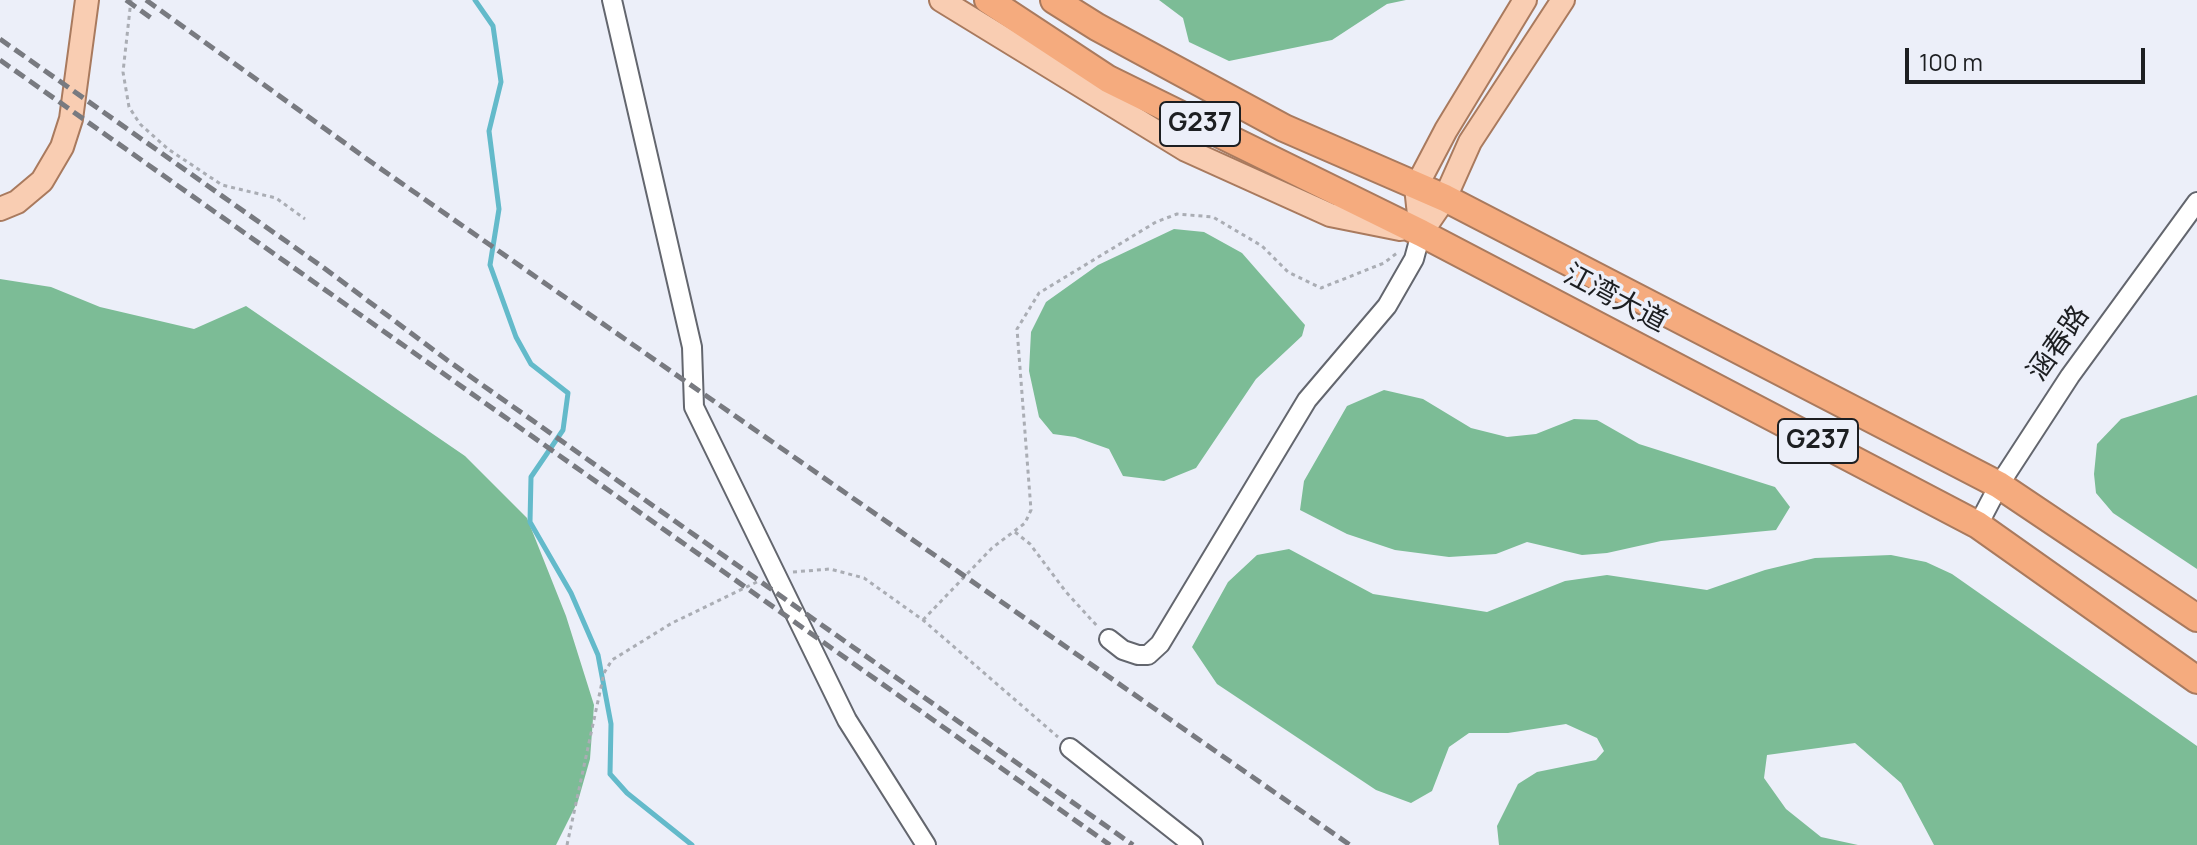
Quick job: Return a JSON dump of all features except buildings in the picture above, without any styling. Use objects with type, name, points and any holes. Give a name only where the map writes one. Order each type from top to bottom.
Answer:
[{"type":"highway","name":"江湾大道","points":[[988,0],[1108,79],[1421,233],[1978,525],[2197,680]]},
{"type":"highway","name":"江湾大道","points":[[1054,0],[1097,27],[1284,128],[1445,198],[1999,485],[2197,618]]},
{"type":"main road","points":[[0,209],[17,202],[42,181],[62,147],[71,119],[87,0]]},
{"type":"main road","points":[[941,0],[1186,150],[1330,215],[1421,233]]},
{"type":"main road","points":[[1421,233],[1416,187],[1446,130],[1525,0]]},
{"type":"main road","points":[[1421,233],[1445,198],[1470,142],[1563,0]]},
{"type":"street","points":[[612,0],[692,347],[694,407],[847,720],[926,845]]},
{"type":"street","name":"涵春路","points":[[1978,525],[1999,485],[2070,376],[2197,202]]},
{"type":"street","points":[[1109,639],[1123,650],[1138,655],[1148,655],[1160,644],[1307,400],[1387,306],[1414,259],[1421,233]]},
{"type":"street","points":[[1070,748],[1193,845]]},
{"type":"path","points":[[131,0],[123,72],[129,107],[140,124],[168,149],[222,185],[276,198],[305,219]]},
{"type":"path","points":[[923,620],[992,548],[1025,523],[1031,510],[1017,329],[1039,293],[1156,222],[1177,214],[1213,217],[1262,246],[1288,272],[1321,288],[1384,263],[1397,253]]},
{"type":"path","points":[[1015,532],[1030,544],[1066,592],[1109,639]]},
{"type":"path","points":[[567,845],[604,673],[612,660],[660,629],[776,573],[830,569],[864,578],[923,620],[1070,748]]},
{"type":"green space","points":[[1159,0],[1406,0],[1387,4],[1332,40],[1229,61],[1189,42],[1183,18]]},
{"type":"green space","points":[[1174,229],[1204,232],[1242,253],[1305,325],[1302,336],[1256,379],[1196,468],[1164,481],[1123,476],[1109,449],[1075,437],[1053,434],[1039,417],[1029,371],[1031,332],[1046,302],[1098,265]]},
{"type":"green space","points":[[0,279],[51,287],[100,307],[194,329],[246,306],[465,456],[527,518],[566,616],[594,705],[590,759],[578,801],[556,845],[0,845]]},
{"type":"green space","points":[[1384,390],[1423,399],[1471,428],[1507,437],[1536,434],[1574,419],[1597,420],[1639,444],[1775,487],[1790,507],[1776,530],[1661,541],[1607,553],[1582,555],[1527,542],[1496,554],[1449,557],[1395,550],[1347,534],[1300,510],[1304,481],[1347,406]]},
{"type":"green space","points":[[2197,395],[2197,569],[2113,513],[2096,493],[2094,474],[2097,444],[2121,419]]},
{"type":"green space","points":[[1289,549],[1373,594],[1487,612],[1565,581],[1607,575],[1707,590],[1765,570],[1815,558],[1891,555],[1926,562],[1952,574],[2197,746],[2197,845],[1934,845],[1901,783],[1855,743],[1767,755],[1764,778],[1786,809],[1821,837],[1858,845],[1499,845],[1497,826],[1518,784],[1537,772],[1596,760],[1604,751],[1597,738],[1566,724],[1508,733],[1469,733],[1449,747],[1432,791],[1411,803],[1376,790],[1217,684],[1192,647],[1228,582],[1257,555]]},
{"type":"waterway","points":[[475,0],[493,26],[501,82],[489,131],[499,209],[490,265],[516,337],[531,364],[568,393],[563,430],[531,477],[530,522],[571,593],[598,655],[611,724],[610,774],[627,793],[692,845]]},
{"type":"railway","points":[[126,0],[154,20]]},
{"type":"railway","points":[[146,0],[374,164],[1350,845]]},
{"type":"railway","points":[[0,39],[324,268],[447,360],[1133,845]]},
{"type":"railway","points":[[0,60],[1110,845]]}]
